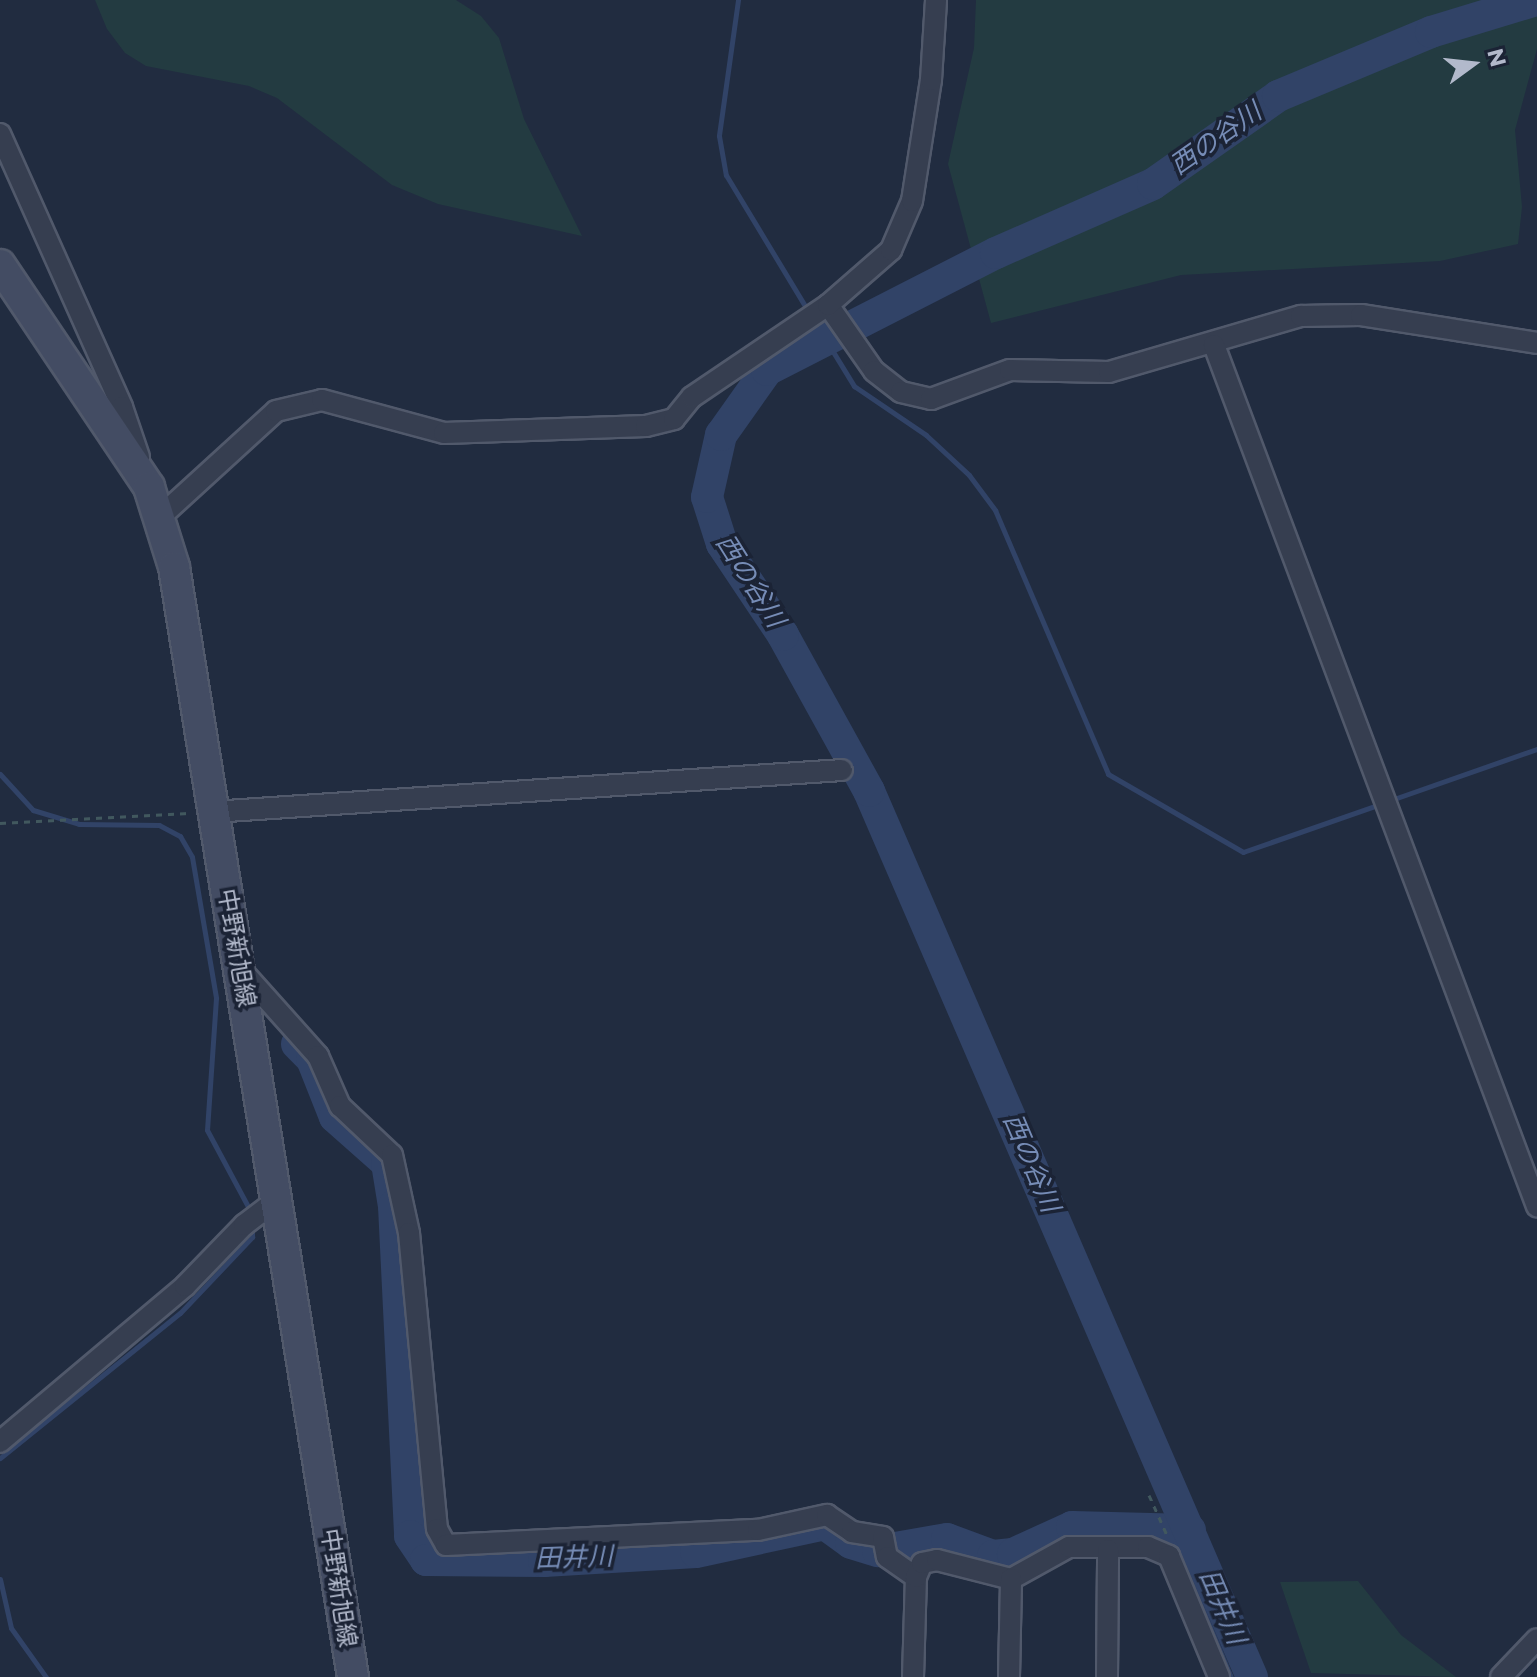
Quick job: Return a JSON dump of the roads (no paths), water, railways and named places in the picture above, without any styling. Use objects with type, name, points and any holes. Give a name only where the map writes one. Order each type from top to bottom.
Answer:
[{"type":"main road","name":"中野新旭線","points":[[0,265],[149,487],[174,567],[212,812],[242,971],[353,1677]]},
{"type":"street","points":[[160,517],[276,411],[322,400],[444,433],[646,426],[674,419],[692,397],[828,305],[891,250],[912,201],[931,80],[936,0]]},
{"type":"street","points":[[0,134],[122,407],[149,487]]},
{"type":"street","points":[[828,305],[874,371],[901,392],[931,399],[1010,370],[1109,372],[1316,315],[1433,324],[1537,343]]},
{"type":"street","points":[[1214,345],[1383,803],[1537,1206]]},
{"type":"street","points":[[212,812],[842,770]]},
{"type":"street","points":[[242,971],[318,1056],[340,1106],[392,1155],[409,1233],[437,1529],[446,1545],[758,1530],[827,1515],[852,1532],[883,1537],[887,1557],[916,1577]]},
{"type":"street","points":[[0,1442],[185,1286],[244,1225],[278,1199]]},
{"type":"street","points":[[913,1677],[916,1577],[922,1563],[937,1560],[1011,1579],[1069,1547],[1108,1550],[1148,1547],[1169,1556],[1219,1677]]},
{"type":"street","points":[[1107,1677],[1108,1550]]},
{"type":"street","points":[[1009,1677],[1011,1579]]},
{"type":"street","points":[[1510,1676],[1537,1639]]},
{"type":"waterway","points":[[738,0],[719,136],[726,175],[808,311]]},
{"type":"waterway","name":"西の谷川","points":[[1252,1677],[869,791],[783,635],[722,544],[707,497],[721,435],[767,370],[996,253],[1153,184],[1278,96],[1431,32],[1536,0]]},
{"type":"waterway","points":[[813,319],[854,386],[926,435],[969,475],[995,510],[1108,774],[1243,852],[1381,804]]},
{"type":"waterway","points":[[1391,800],[1537,749]]},
{"type":"waterway","points":[[0,774],[33,810],[79,824],[159,825],[180,836],[192,857],[216,998],[207,1130],[251,1212]]},
{"type":"waterway","name":"田井川","points":[[297,1044],[312,1059],[335,1117],[387,1163],[394,1206],[410,1536],[426,1560],[544,1561],[696,1552],[825,1524],[851,1543],[878,1551],[947,1539],[993,1556],[1013,1554],[1072,1527],[1190,1530]]},
{"type":"waterway","points":[[0,1458],[180,1313],[252,1237],[252,1226]]},
{"type":"waterway","points":[[1169,1529],[1231,1677]]},
{"type":"waterway","points":[[0,1579],[11,1628],[46,1677]]}]
